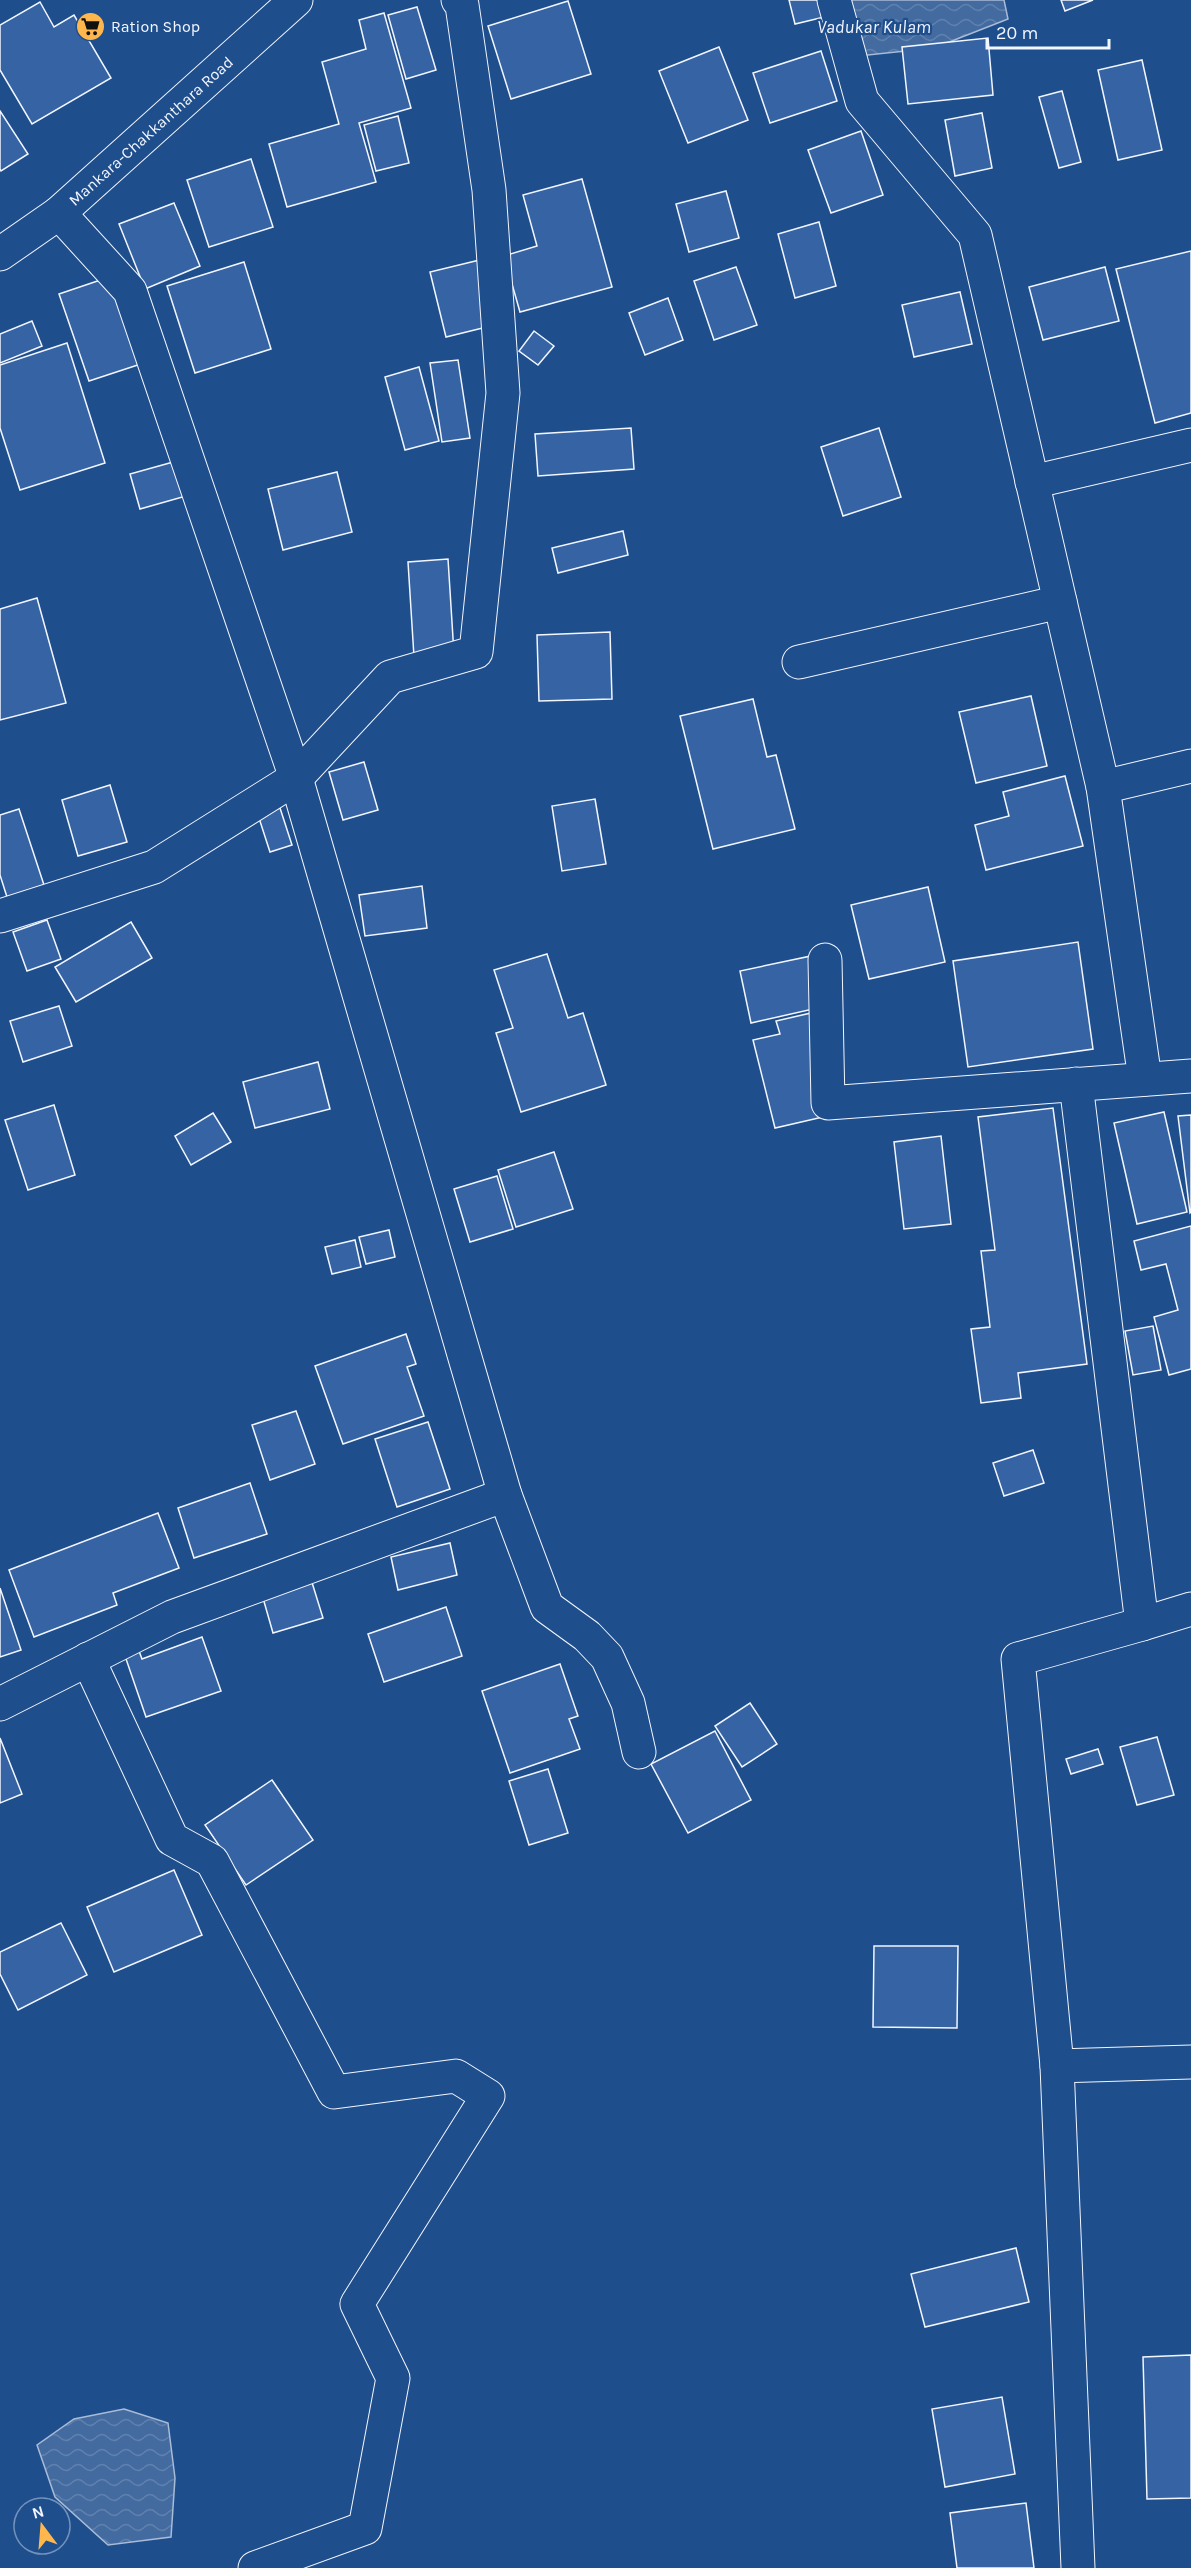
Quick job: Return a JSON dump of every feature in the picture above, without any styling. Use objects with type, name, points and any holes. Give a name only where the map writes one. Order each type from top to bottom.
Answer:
[{"type":"street","name":"Mankara-Chakkanthara Road","points":[[0,254],[59,213],[296,0]]},
{"type":"street","points":[[0,916],[154,867],[296,778],[390,677],[476,652],[503,393],[489,190],[462,5],[458,0]]},
{"type":"street","points":[[834,0],[862,101],[975,235],[1103,787],[1145,1079]]},
{"type":"street","points":[[59,213],[130,291],[296,778],[505,1495],[547,1607],[587,1636],[607,1657],[628,1703],[639,1752]]},
{"type":"street","points":[[1032,482],[1191,445]]},
{"type":"street","points":[[799,662],[1060,602]]},
{"type":"street","points":[[1103,787],[1191,766]]},
{"type":"street","points":[[825,960],[828,1103],[1191,1076]]},
{"type":"street","points":[[1076,1084],[1142,1624]]},
{"type":"street","points":[[0,1704],[172,1617],[505,1495]]},
{"type":"street","points":[[1078,2568],[1057,2066],[1018,1659],[1191,1610]]},
{"type":"street","points":[[88,1659],[172,1839],[212,1861],[334,2092],[456,2076],[488,2096],[357,2304],[393,2378],[365,2528],[255,2568]]},
{"type":"street","points":[[1057,2066],[1191,2062]]},
{"type":"water","name":"Vadukar Kulam","points":[[841,0],[1004,0],[1008,19],[934,48],[849,57]]},
{"type":"water","points":[[124,2409],[168,2423],[175,2478],[171,2537],[108,2545],[72,2512],[72,2496],[55,2496],[37,2445],[74,2419]]},
{"type":"building","points":[[789,0],[838,0],[841,13],[795,24]]},
{"type":"building","points":[[1061,0],[1093,0],[1065,11]]},
{"type":"building","points":[[568,1],[591,74],[511,99],[488,26]]},
{"type":"building","points":[[40,2],[54,27],[74,15],[111,78],[32,124],[0,70],[0,25]]},
{"type":"building","points":[[417,7],[436,70],[406,79],[388,15]]},
{"type":"building","points":[[384,13],[411,108],[359,123],[376,182],[287,207],[269,144],[339,124],[322,62],[366,49],[359,20]]},
{"type":"building","points":[[988,38],[993,95],[908,104],[902,47]]},
{"type":"building","points":[[719,47],[748,120],[688,143],[659,71]]},
{"type":"building","points":[[821,51],[837,101],[770,123],[753,73]]},
{"type":"building","points":[[1142,60],[1162,150],[1118,160],[1098,70]]},
{"type":"building","points":[[1062,91],[1081,162],[1059,168],[1039,97]]},
{"type":"building","points":[[0,111],[28,154],[1,171],[0,169]]},
{"type":"building","points":[[982,113],[992,168],[955,176],[945,120]]},
{"type":"building","points":[[398,116],[409,163],[376,171],[364,125]]},
{"type":"building","points":[[861,131],[883,195],[831,213],[808,150]]},
{"type":"building","points":[[251,159],[273,227],[209,247],[187,180]]},
{"type":"building","points":[[582,179],[612,287],[520,312],[504,256],[537,246],[523,195]]},
{"type":"building","points":[[726,191],[739,238],[689,252],[676,204]]},
{"type":"building","points":[[174,203],[200,266],[145,289],[119,224]]},
{"type":"building","points":[[819,222],[836,286],[795,298],[778,234]]},
{"type":"building","points":[[1191,251],[1191,413],[1155,423],[1116,269]]},
{"type":"building","points":[[492,257],[507,322],[446,337],[430,272]]},
{"type":"building","points":[[244,262],[271,349],[195,373],[167,286]]},
{"type":"building","points":[[736,267],[757,325],[714,340],[694,281]]},
{"type":"building","points":[[1105,267],[1119,321],[1043,340],[1029,287]]},
{"type":"building","points":[[130,270],[159,358],[89,381],[59,294]]},
{"type":"building","points":[[960,292],[972,344],[914,357],[902,305]]},
{"type":"building","points":[[668,298],[683,340],[645,355],[629,313]]},
{"type":"building","points":[[32,321],[42,346],[0,363],[0,334]]},
{"type":"building","points":[[534,331],[554,346],[538,365],[519,351]]},
{"type":"building","points":[[67,343],[105,463],[20,490],[0,428],[0,365]]},
{"type":"building","points":[[458,360],[470,438],[442,442],[430,363]]},
{"type":"building","points":[[419,367],[439,441],[405,450],[385,377]]},
{"type":"building","points":[[631,428],[634,469],[538,476],[535,434]]},
{"type":"building","points":[[879,428],[901,497],[843,516],[821,447]]},
{"type":"building","points":[[184,459],[193,494],[140,509],[130,474]]},
{"type":"building","points":[[337,472],[352,532],[283,550],[268,489]]},
{"type":"building","points":[[623,531],[628,555],[558,573],[552,548]]},
{"type":"building","points":[[448,559],[454,654],[414,657],[408,562]]},
{"type":"building","points":[[37,598],[66,703],[0,720],[0,609]]},
{"type":"building","points":[[610,632],[612,699],[539,701],[537,635]]},
{"type":"building","points":[[1031,696],[1047,766],[976,783],[959,712]]},
{"type":"building","points":[[753,699],[767,757],[776,755],[795,829],[713,849],[680,716]]},
{"type":"building","points":[[364,762],[378,810],[343,820],[329,772]]},
{"type":"building","points":[[1065,776],[1083,846],[986,870],[975,825],[1009,816],[1003,792]]},
{"type":"building","points":[[110,785],[127,842],[78,856],[62,800]]},
{"type":"building","points":[[595,799],[606,864],[562,871],[552,806]]},
{"type":"building","points":[[280,808],[292,845],[270,852],[258,815]]},
{"type":"building","points":[[19,809],[44,885],[7,897],[0,875],[0,815]]},
{"type":"building","points":[[422,886],[427,928],[365,936],[359,895]]},
{"type":"building","points":[[928,887],[945,962],[869,979],[851,905]]},
{"type":"building","points":[[47,920],[61,959],[27,971],[13,932]]},
{"type":"building","points":[[131,922],[152,958],[76,1002],[55,967]]},
{"type":"building","points":[[1078,942],[1093,1049],[968,1067],[953,961]]},
{"type":"building","points":[[547,954],[568,1018],[583,1013],[606,1085],[521,1112],[496,1033],[513,1028],[494,970]]},
{"type":"building","points":[[811,956],[822,1007],[751,1023],[740,971]]},
{"type":"building","points":[[59,1006],[72,1046],[23,1062],[10,1021]]},
{"type":"building","points":[[811,1013],[836,1114],[775,1128],[753,1040],[780,1034],[776,1021]]},
{"type":"building","points":[[318,1062],[330,1109],[255,1128],[243,1082]]},
{"type":"building","points":[[54,1105],[75,1175],[28,1190],[5,1120]]},
{"type":"building","points":[[1053,1108],[1087,1364],[1018,1373],[1021,1398],[981,1403],[971,1329],[990,1327],[981,1251],[995,1250],[978,1117]]},
{"type":"building","points":[[1164,1112],[1187,1212],[1137,1224],[1114,1123]]},
{"type":"building","points":[[213,1113],[231,1142],[191,1165],[175,1136]]},
{"type":"building","points":[[1191,1115],[1191,1212],[1190,1213],[1178,1116]]},
{"type":"building","points":[[941,1136],[951,1224],[904,1229],[894,1142]]},
{"type":"building","points":[[554,1152],[573,1209],[516,1227],[498,1170]]},
{"type":"building","points":[[497,1176],[513,1229],[470,1242],[454,1189]]},
{"type":"building","points":[[1191,1226],[1191,1369],[1169,1375],[1154,1317],[1178,1310],[1166,1264],[1141,1270],[1134,1241]]},
{"type":"building","points":[[389,1230],[395,1257],[366,1264],[359,1237]]},
{"type":"building","points":[[355,1240],[361,1267],[332,1274],[325,1247]]},
{"type":"building","points":[[1153,1326],[1161,1370],[1133,1375],[1125,1331]]},
{"type":"building","points":[[406,1334],[416,1364],[407,1367],[424,1416],[343,1444],[315,1366]]},
{"type":"building","points":[[296,1411],[315,1464],[270,1480],[252,1425]]},
{"type":"building","points":[[428,1422],[450,1489],[397,1507],[375,1439]]},
{"type":"building","points":[[1033,1450],[1044,1483],[1004,1496],[993,1463]]},
{"type":"building","points":[[250,1483],[267,1534],[194,1558],[178,1508]]},
{"type":"building","points":[[158,1513],[179,1568],[113,1593],[117,1605],[34,1637],[9,1570]]},
{"type":"building","points":[[450,1543],[457,1575],[398,1590],[391,1557]]},
{"type":"building","points":[[310,1576],[323,1618],[273,1633],[261,1591]]},
{"type":"building","points":[[0,1588],[21,1650],[0,1657]]},
{"type":"building","points":[[446,1607],[462,1656],[384,1682],[368,1634]]},
{"type":"building","points":[[202,1637],[221,1691],[146,1717],[125,1656],[139,1651],[142,1659]]},
{"type":"building","points":[[560,1664],[578,1716],[569,1719],[580,1749],[510,1773],[482,1691]]},
{"type":"building","points":[[750,1703],[777,1744],[742,1767],[715,1726]]},
{"type":"building","points":[[715,1731],[751,1800],[688,1833],[651,1764]]},
{"type":"building","points":[[1157,1737],[1174,1795],[1137,1805],[1120,1747]]},
{"type":"building","points":[[0,1738],[22,1794],[0,1803]]},
{"type":"building","points":[[1098,1749],[1103,1764],[1071,1774],[1066,1759]]},
{"type":"building","points":[[548,1769],[568,1833],[529,1845],[509,1781]]},
{"type":"building","points":[[272,1780],[313,1840],[246,1885],[205,1825]]},
{"type":"building","points":[[174,1870],[202,1935],[114,1972],[87,1907]]},
{"type":"building","points":[[61,1923],[87,1975],[18,2010],[0,1974],[0,1952]]},
{"type":"building","points":[[874,1946],[958,1946],[957,2028],[873,2027]]},
{"type":"building","points":[[1016,2248],[1029,2302],[925,2327],[911,2274]]},
{"type":"building","points":[[1191,2355],[1191,2498],[1147,2499],[1143,2357]]},
{"type":"building","points":[[1002,2397],[1015,2474],[945,2487],[932,2409]]},
{"type":"building","points":[[1026,2503],[1034,2568],[957,2568],[950,2513]]},
{"type":"place","name":"Ration Shop","points":[[90,26]]}]
